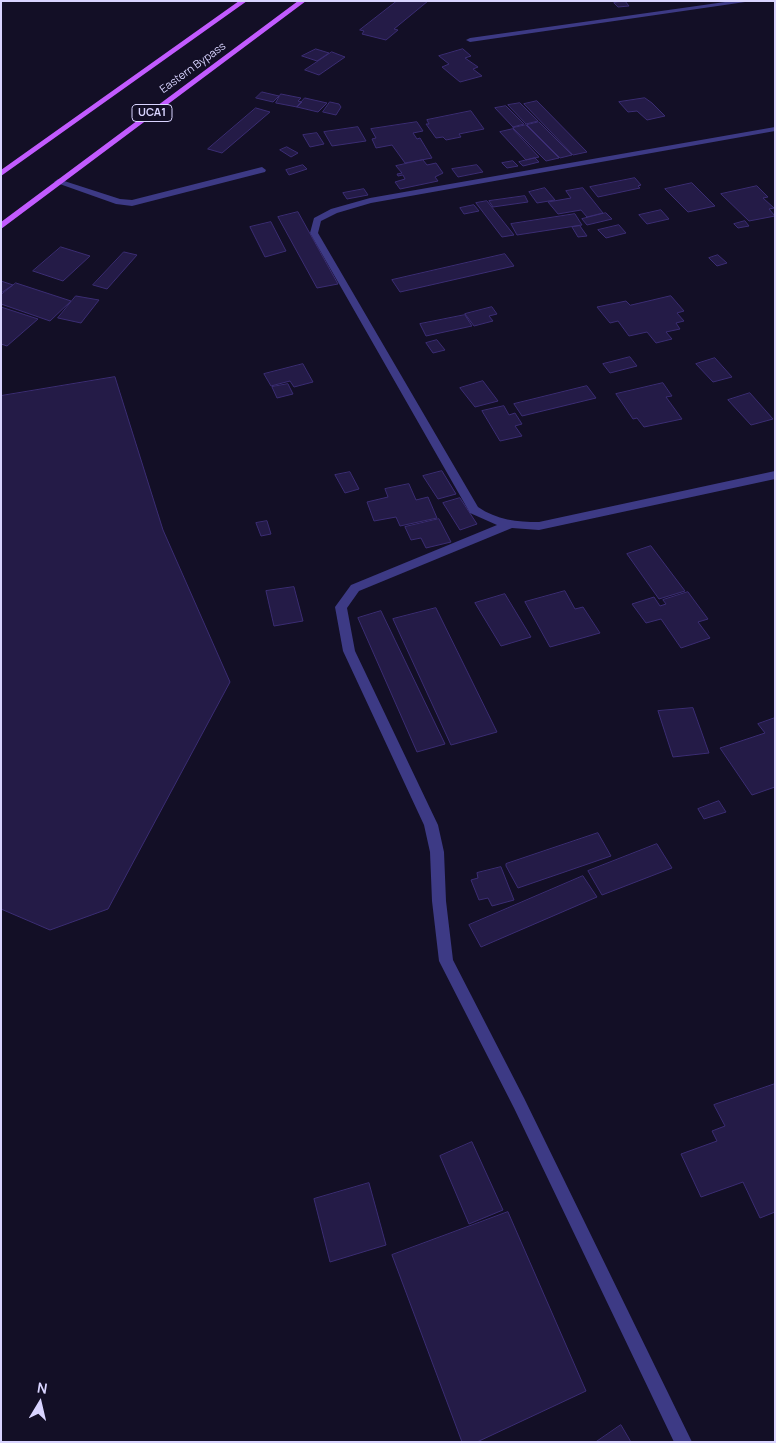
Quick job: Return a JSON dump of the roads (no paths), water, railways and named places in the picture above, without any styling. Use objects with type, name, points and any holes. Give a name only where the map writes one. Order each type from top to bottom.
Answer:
[{"type":"main road","name":"Eastern Bypass","points":[[1,226],[303,1]]},
{"type":"main road","name":"Eastern Bypass","points":[[1,174],[241,2]]},
{"type":"street","points":[[470,40],[749,1]]},
{"type":"street","points":[[774,130],[370,201],[334,211],[317,220],[314,233],[474,510],[481,515],[509,525],[540,526],[775,475]]},
{"type":"street","points":[[58,182],[118,202],[132,203],[262,170]]},
{"type":"street","points":[[509,525],[355,588],[341,607],[348,651],[431,825],[437,852],[439,901],[446,961],[519,1103],[683,1442]]}]
